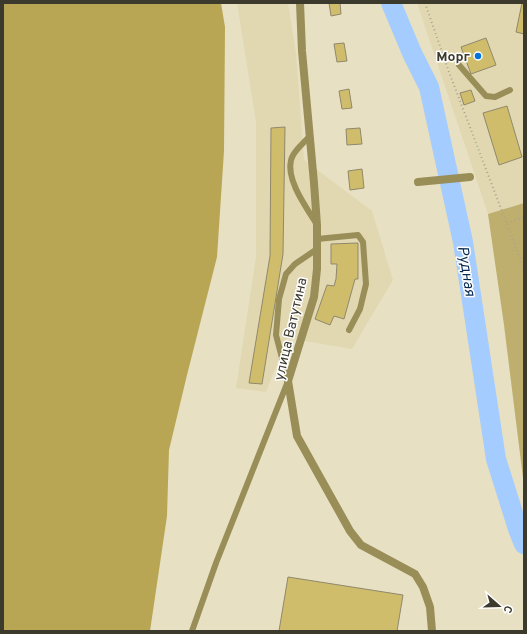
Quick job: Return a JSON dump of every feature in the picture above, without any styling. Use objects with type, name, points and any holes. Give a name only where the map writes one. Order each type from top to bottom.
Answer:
[{"type":"street","name":"улица Ватутина","points":[[300,3],[302,51],[316,225],[317,268],[314,297],[288,381],[297,436],[350,531],[361,545],[415,574],[423,587],[430,607],[432,631]]},
{"type":"street","points":[[418,182],[470,177]]},
{"type":"lane","points":[[459,65],[486,96],[495,97],[510,90]]},
{"type":"lane","points":[[310,136],[296,151],[291,160],[290,172],[294,186],[316,225]]},
{"type":"lane","points":[[316,239],[358,236],[363,242],[366,284],[360,309],[348,330]]},
{"type":"lane","points":[[192,631],[216,563],[288,381],[276,335],[279,300],[286,274],[295,264],[317,249]]},
{"type":"path","points":[[425,3],[449,72],[524,269]]},
{"type":"path","points":[[507,222],[524,217]]},
{"type":"shaded area","points":[[3,3],[221,3],[225,27],[224,151],[217,257],[169,450],[167,516],[150,631],[3,631]]},
{"type":"shaded area","points":[[237,3],[288,3],[296,53],[304,160],[372,211],[393,280],[352,349],[287,338],[266,392],[236,388],[256,257],[256,122]]},
{"type":"shaded area","points":[[417,3],[524,3],[524,203],[488,214]]},
{"type":"shaded area","points":[[524,203],[524,486],[504,325],[488,214]]},
{"type":"building","points":[[329,3],[340,3],[341,14],[331,16]]},
{"type":"building","points":[[522,3],[524,3],[524,34],[516,32]]},
{"type":"building","name":"Морг","points":[[486,38],[496,65],[471,74],[461,47]]},
{"type":"building","points":[[344,43],[347,61],[337,62],[334,44]]},
{"type":"building","points":[[349,89],[352,108],[342,109],[339,91]]},
{"type":"building","name":"Морг","points":[[471,90],[475,101],[464,105],[460,93]]},
{"type":"building","points":[[507,106],[522,157],[499,165],[483,113]]},
{"type":"building","points":[[285,127],[283,254],[262,384],[249,383],[270,256],[271,128]]},
{"type":"building","points":[[360,128],[362,144],[347,145],[346,129]]},
{"type":"building","points":[[362,169],[364,188],[350,190],[348,171]]},
{"type":"building","points":[[358,243],[358,279],[355,279],[344,319],[334,316],[330,325],[315,319],[327,285],[334,286],[336,279],[337,264],[331,264],[331,244]]},
{"type":"building","points":[[288,577],[403,595],[397,631],[279,631]]},
{"type":"waterway","name":"Рудная","points":[[391,3],[412,53],[429,87],[463,242],[496,459],[524,544]]},
{"type":"place","name":"Морг","points":[[478,56]]}]
